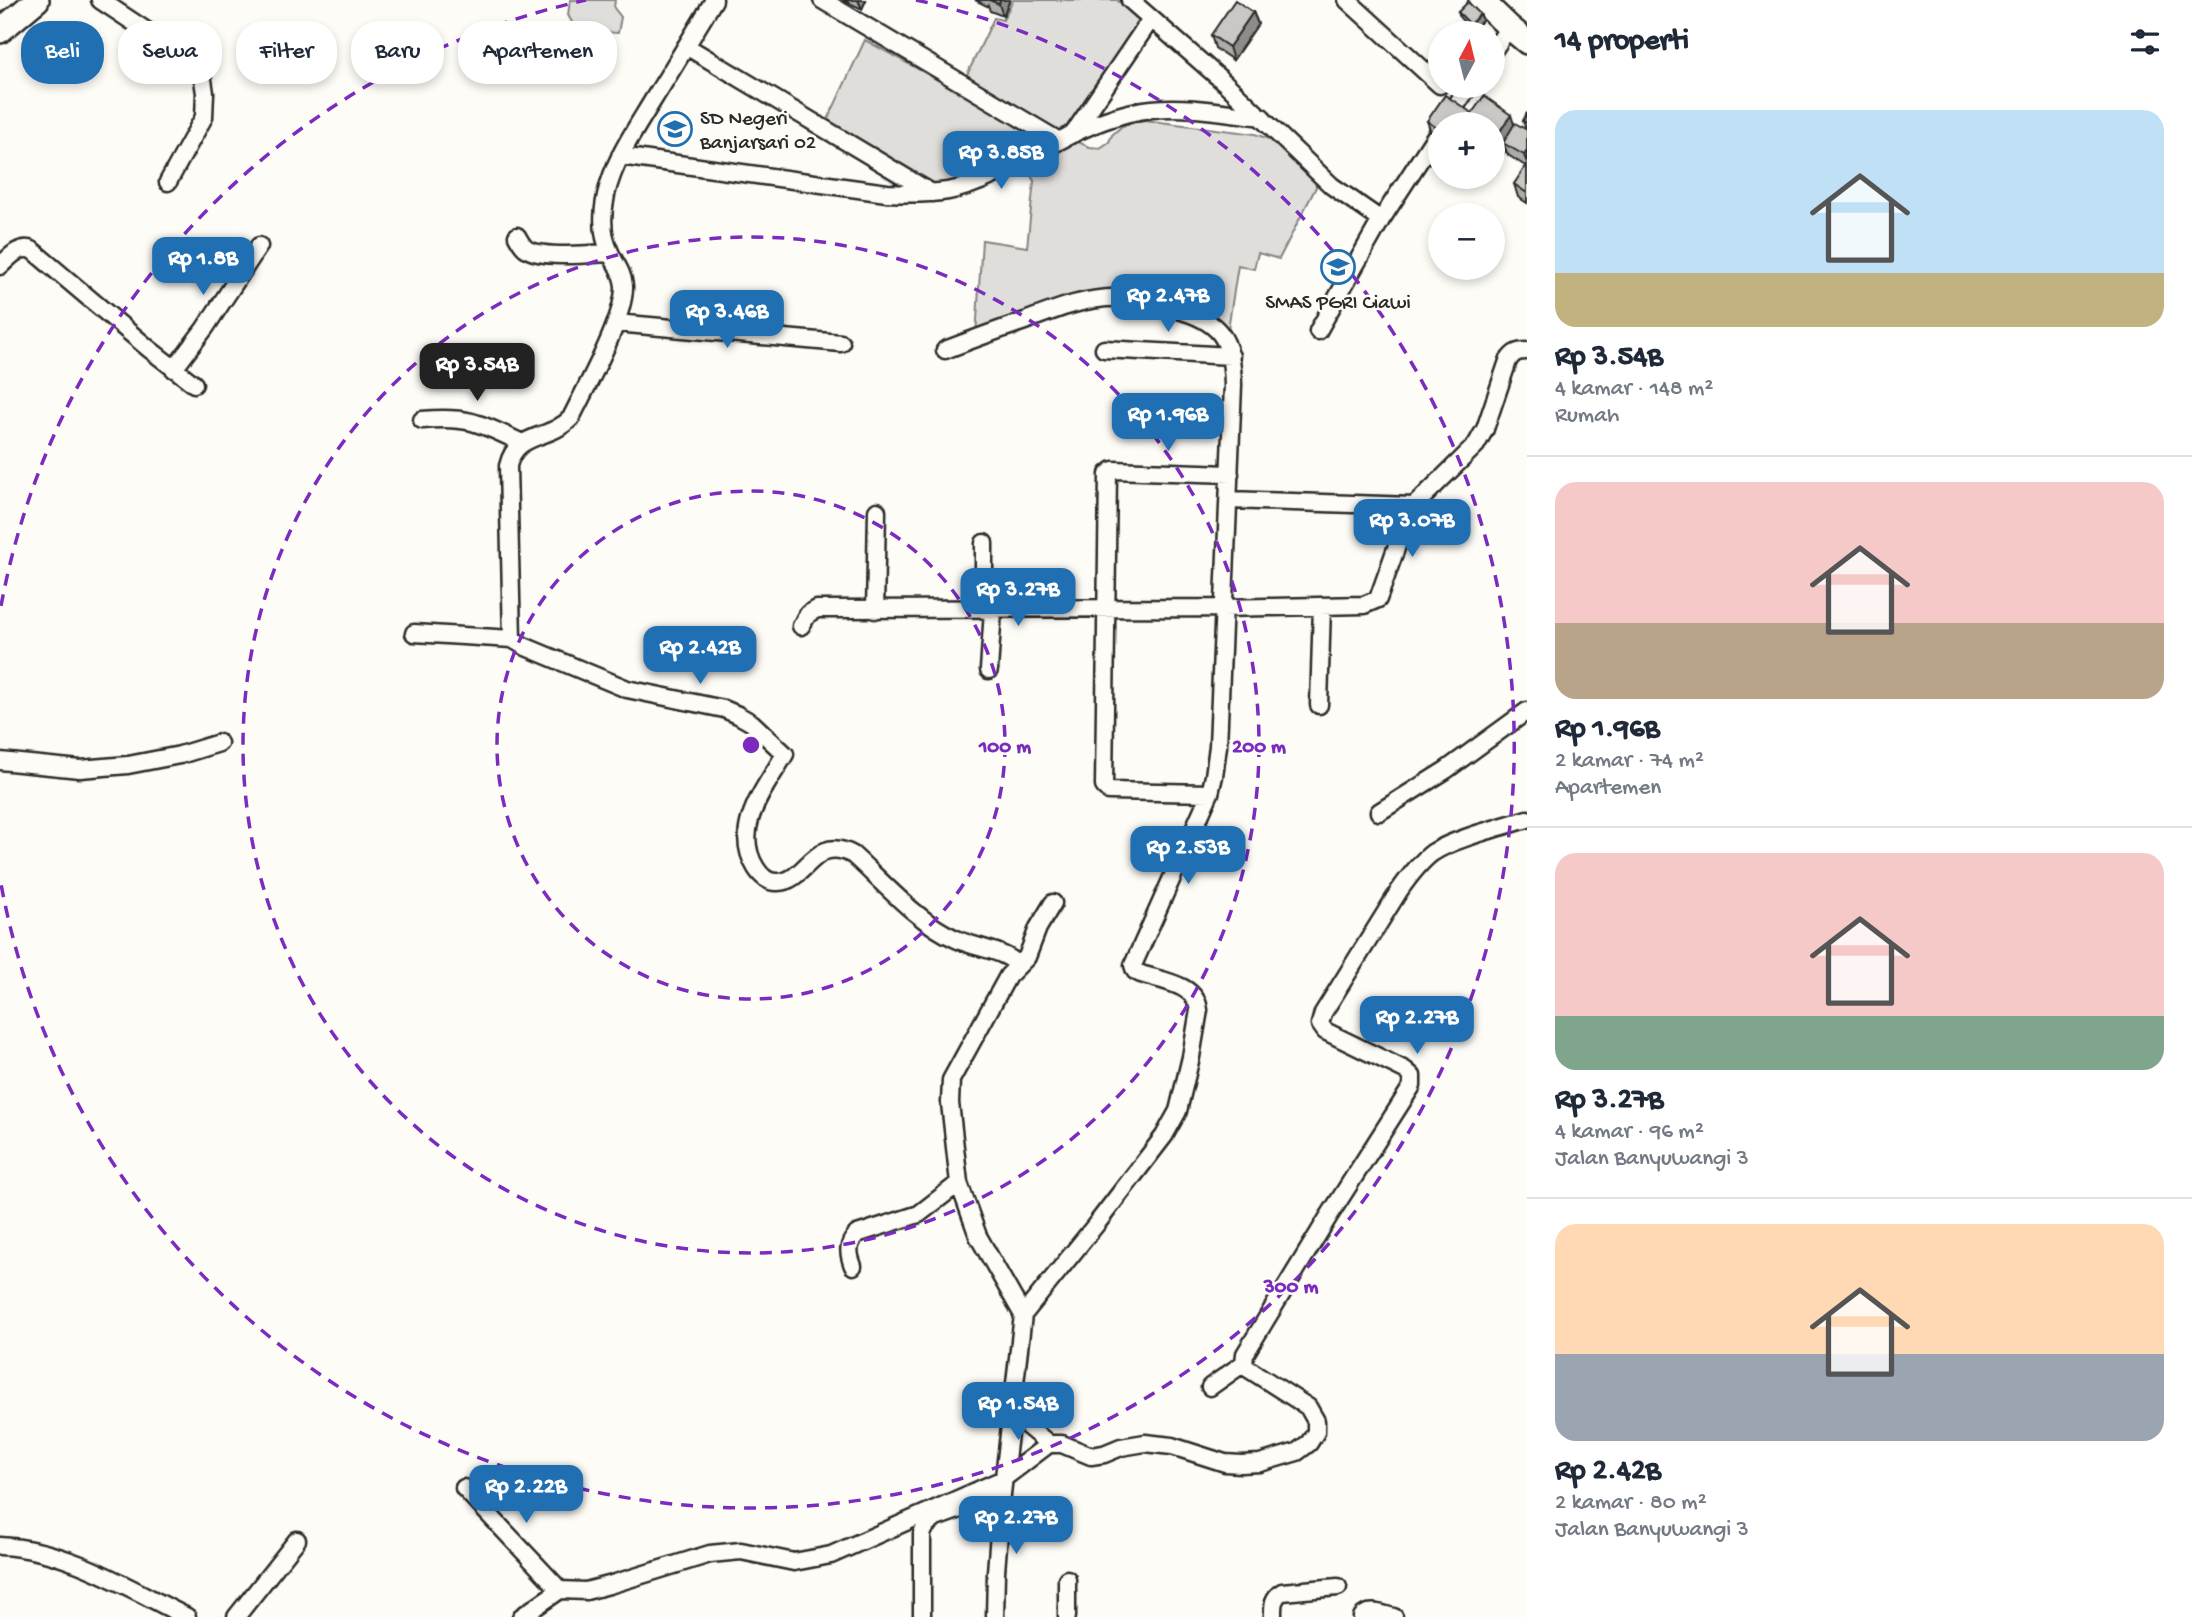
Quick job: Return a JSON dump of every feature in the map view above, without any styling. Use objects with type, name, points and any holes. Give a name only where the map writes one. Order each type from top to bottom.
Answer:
[{"type":"main road","points":[[0,31],[37,0]]},
{"type":"main road","points":[[1481,0],[1527,42]]},
{"type":"street","points":[[100,0],[201,67],[205,93],[204,117],[168,182]]},
{"type":"street","points":[[512,639],[509,466],[514,450],[522,443],[563,426],[571,418],[616,323],[624,285],[622,274],[610,253],[603,227],[607,194],[620,156],[714,0]]},
{"type":"street","points":[[822,0],[1066,138]]},
{"type":"street","points":[[1130,0],[1262,117],[1332,186],[1381,220]]},
{"type":"street","points":[[1347,0],[1428,75]]},
{"type":"street","points":[[1066,138],[1151,19]]},
{"type":"street","points":[[1505,33],[1509,27]]},
{"type":"street","points":[[686,46],[932,193]]},
{"type":"street","points":[[1454,98],[1458,102]]},
{"type":"street","points":[[1452,112],[1461,98]]},
{"type":"street","points":[[620,156],[887,192],[932,193],[971,184],[1066,138],[1125,114],[1155,108],[1262,117]]},
{"type":"street","points":[[1318,331],[1381,220],[1428,148]]},
{"type":"street","points":[[517,236],[524,248],[534,252],[577,255],[610,253]]},
{"type":"street","points":[[174,369],[205,328],[259,246]]},
{"type":"street","points":[[0,266],[20,249],[32,250],[194,384]]},
{"type":"street","points":[[945,350],[1084,301],[1123,298],[1191,313],[1221,332],[1231,356],[1233,385],[1218,746],[1210,793],[1133,965],[1135,971],[1141,974],[1191,992],[1198,1001],[1199,1010],[1191,1057],[1178,1111],[1164,1136],[1023,1315],[1003,1486],[995,1617]]},
{"type":"street","points":[[616,323],[841,343]]},
{"type":"street","points":[[1104,349],[1231,356]]},
{"type":"street","points":[[801,626],[807,614],[817,609],[988,610],[1364,605],[1378,599],[1405,523],[1414,506],[1476,445],[1485,429],[1508,361],[1513,354],[1527,351]]},
{"type":"street","points":[[422,420],[463,419],[481,423],[522,443]]},
{"type":"street","points":[[1210,793],[1106,790],[1104,786],[1108,474],[1110,471],[1230,474]]},
{"type":"street","points":[[1229,500],[1414,506]]},
{"type":"street","points":[[875,610],[877,510]]},
{"type":"street","points":[[984,543],[989,670]]},
{"type":"street","points":[[1319,705],[1322,606]]},
{"type":"street","points":[[414,633],[512,639],[627,689],[724,709],[738,715],[785,754],[749,817],[746,835],[750,858],[761,874],[770,881],[780,883],[792,877],[818,854],[832,849],[843,850],[853,855],[929,923],[954,939],[1009,957],[1019,965]]},
{"type":"street","points":[[1379,812],[1446,770],[1527,712]]},
{"type":"street","points":[[0,761],[80,769],[128,765],[180,755],[219,743]]},
{"type":"street","points":[[1010,1412],[1049,1444],[1062,1444],[1091,1456],[1145,1443],[1172,1446],[1225,1463],[1260,1463],[1297,1452],[1308,1443],[1316,1432],[1316,1421],[1308,1407],[1247,1368],[1244,1363],[1245,1354],[1412,1086],[1412,1076],[1405,1070],[1325,1031],[1320,1024],[1323,1013],[1399,891],[1432,854],[1446,846],[1527,819]]},
{"type":"street","points":[[1023,1315],[978,1237],[959,1184],[950,1103],[951,1080],[1009,976],[1027,957],[1038,928],[1053,902]]},
{"type":"street","points":[[853,1266],[849,1253],[850,1242],[857,1234],[919,1214],[959,1184]]},
{"type":"street","points":[[1210,1387],[1244,1363]]},
{"type":"street","points":[[922,1617],[922,1534],[927,1525],[936,1518],[1003,1486],[1049,1444]]},
{"type":"street","points":[[521,1617],[560,1590],[586,1591],[610,1586],[688,1559],[721,1552],[753,1552],[794,1562],[824,1557],[1003,1486]]},
{"type":"street","points":[[464,1488],[560,1590]]},
{"type":"street","points":[[236,1617],[297,1540]]},
{"type":"street","points":[[0,1546],[46,1552],[79,1564],[187,1617]]},
{"type":"street","points":[[1067,1579],[1067,1617]]},
{"type":"street","points":[[1273,1617],[1273,1602],[1282,1592],[1338,1587]]},
{"type":"street","points":[[1362,1617],[1369,1612],[1394,1617]]},
{"type":"shaded area","points":[[570,0],[615,0],[614,8],[621,17],[618,33],[617,21],[571,21],[568,15]]},
{"type":"shaded area","points":[[1013,0],[1117,0],[1139,20],[1139,32],[1076,141],[1089,147],[1100,148],[1109,142],[1122,126],[1144,120],[1255,134],[1285,145],[1314,174],[1316,187],[1279,259],[1258,253],[1254,269],[1238,265],[1228,329],[1197,314],[1103,291],[1015,336],[1002,331],[976,336],[982,240],[1027,247],[1034,181],[1023,161],[982,188],[903,187],[891,170],[823,130],[865,40],[978,102],[965,79],[994,18],[1003,20]]},
{"type":"building","points":[[1235,0],[1253,12],[1229,47],[1211,35]]},
{"type":"building","points":[[1468,2],[1480,14],[1473,21],[1467,21],[1458,12]]},
{"type":"building","points":[[1443,98],[1450,98],[1470,112],[1433,112]]},
{"type":"building","points":[[1483,98],[1487,98],[1511,115],[1505,124],[1505,112],[1473,112]]},
{"type":"building","points":[[1515,123],[1527,130],[1527,150],[1524,155],[1505,144]]},
{"type":"building","points":[[1525,167],[1527,168],[1527,193],[1514,184]]},
{"type":"place","name":"SD Negeri Banjarsari 02","points":[[675,129]]},
{"type":"place","name":"SMAS PGRI Ciawi","points":[[1338,267]]}]
